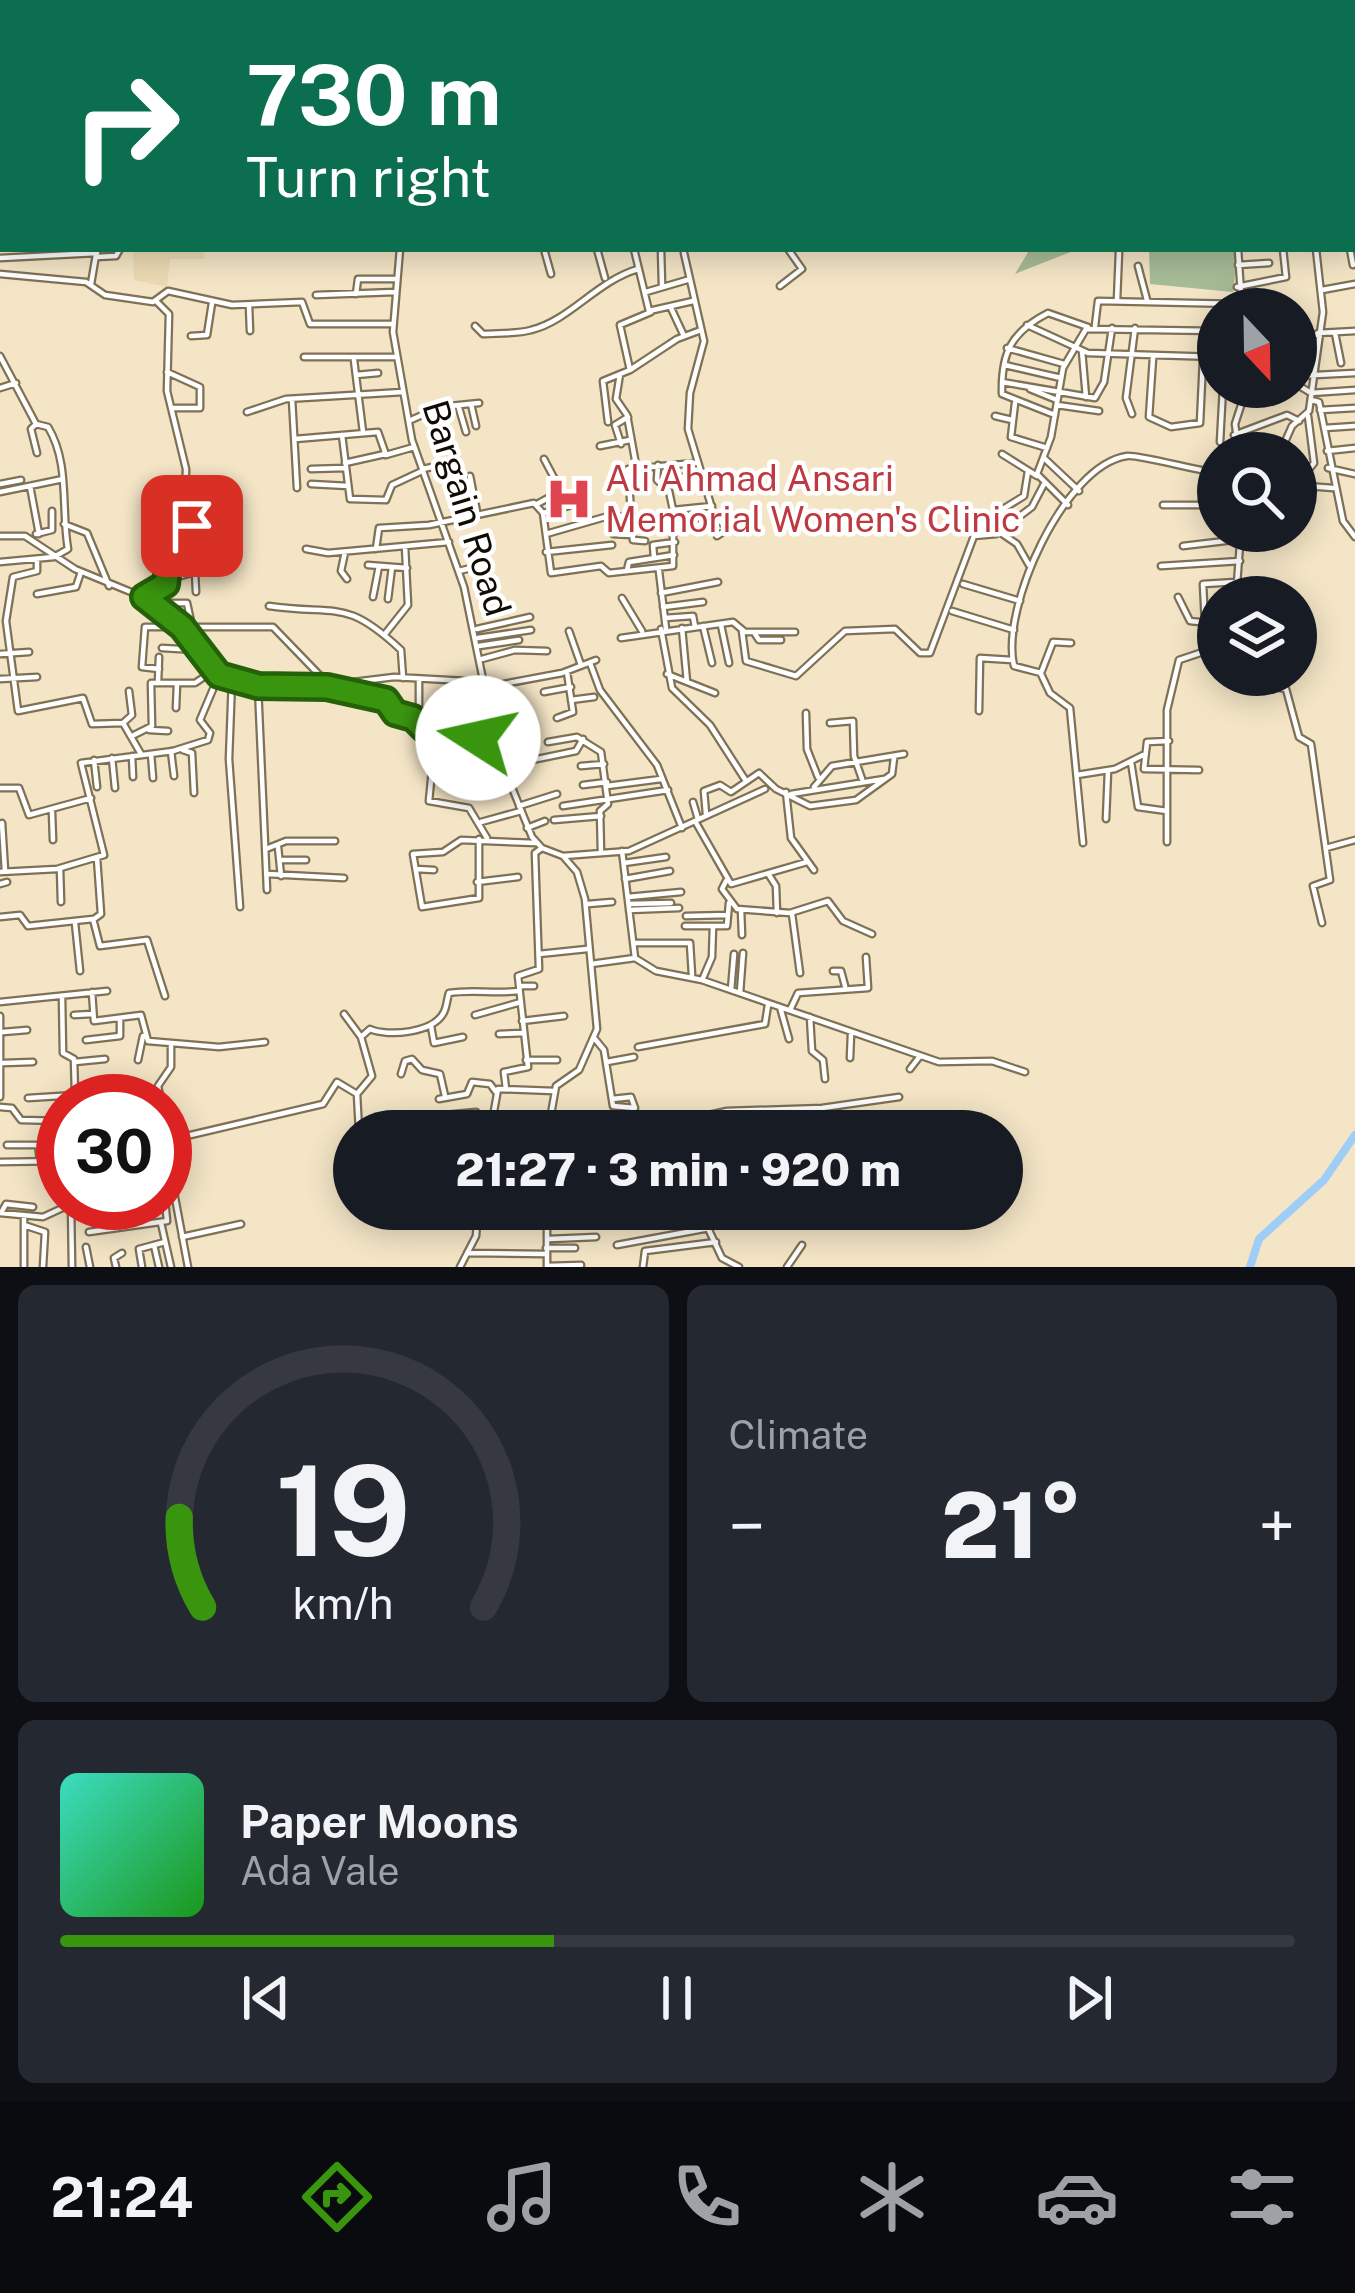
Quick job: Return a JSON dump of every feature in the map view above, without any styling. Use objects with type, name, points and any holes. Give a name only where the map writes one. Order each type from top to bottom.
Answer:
[{"type":"street","name":"Bargain Road","points":[[400,252],[393,324],[414,447],[450,542],[478,638],[493,735],[527,828],[539,845]]},
{"type":"street","points":[[545,252],[551,274]]},
{"type":"street","points":[[598,252],[605,278]]},
{"type":"street","points":[[635,252],[651,313]]},
{"type":"street","points":[[661,252],[662,287]]},
{"type":"street","points":[[780,286],[802,269],[790,252]]},
{"type":"street","points":[[1117,301],[1120,252]]},
{"type":"street","points":[[1238,252],[1237,287],[1286,278],[1283,252]]},
{"type":"street","points":[[1316,252],[1322,290],[1317,342]]},
{"type":"street","points":[[0,258],[97,253],[91,284]]},
{"type":"street","points":[[684,253],[704,341],[689,398],[695,463],[717,520],[728,530],[717,536]]},
{"type":"street","points":[[1237,265],[1269,263]]},
{"type":"street","points":[[1138,266],[1147,283],[1147,302]]},
{"type":"street","points":[[475,326],[483,334],[533,330],[594,293],[605,278],[638,269]]},
{"type":"street","points":[[0,274],[91,284],[108,296],[156,301],[169,314],[166,372],[187,474],[185,512],[197,538],[186,557],[168,565],[168,580]]},
{"type":"street","points":[[356,295],[358,279],[396,279]]},
{"type":"street","points":[[644,293],[687,280]]},
{"type":"street","points":[[1322,290],[1355,284]]},
{"type":"street","points":[[156,301],[168,291],[212,303],[302,302],[310,324],[393,324]]},
{"type":"street","points":[[316,295],[395,292]]},
{"type":"street","points":[[630,370],[620,326],[693,301]]},
{"type":"street","points":[[1037,476],[1048,448],[1064,364],[1079,350],[1097,302],[1197,304]]},
{"type":"street","points":[[191,335],[207,335],[212,303]]},
{"type":"street","points":[[249,306],[250,331]]},
{"type":"street","points":[[671,307],[684,336]]},
{"type":"street","points":[[1055,415],[1002,394],[1007,348],[1014,334],[1027,325],[1052,313],[1091,327],[1197,330]]},
{"type":"street","points":[[1027,325],[1079,350],[1197,357]]},
{"type":"street","points":[[1058,399],[1095,398],[1112,328]]},
{"type":"street","points":[[1132,414],[1126,398],[1136,328]]},
{"type":"street","points":[[608,422],[603,381],[701,330]]},
{"type":"street","points":[[1318,333],[1355,331]]},
{"type":"street","points":[[1335,332],[1341,363]]},
{"type":"street","points":[[1007,348],[1064,364]]},
{"type":"street","points":[[1079,350],[1089,384],[1086,397]]},
{"type":"street","points":[[0,356],[36,424],[52,431],[63,479],[68,551],[37,560],[0,562]]},
{"type":"street","points":[[304,356],[397,357]]},
{"type":"street","points":[[1153,358],[1150,420],[1194,428],[1200,422],[1201,408]]},
{"type":"street","points":[[354,360],[363,433]]},
{"type":"street","points":[[1005,365],[1061,378]]},
{"type":"street","points":[[166,372],[200,387],[200,408],[171,408]]},
{"type":"street","points":[[356,375],[377,373]]},
{"type":"street","points":[[1317,376],[1355,373]]},
{"type":"street","points":[[620,374],[616,399],[628,417],[637,466]]},
{"type":"street","points":[[0,388],[16,382]]},
{"type":"street","points":[[1002,382],[1029,386],[1099,411]]},
{"type":"street","points":[[1317,395],[1355,390]]},
{"type":"street","points":[[248,412],[292,399],[403,392]]},
{"type":"street","points":[[292,399],[298,488]]},
{"type":"street","points":[[1015,403],[1012,438],[1048,448]]},
{"type":"street","points":[[408,421],[440,407],[476,404],[476,426]]},
{"type":"street","points":[[1317,405],[1333,488],[1344,524],[1355,537]]},
{"type":"street","points":[[459,407],[466,432]]},
{"type":"street","points":[[1221,432],[1222,408]]},
{"type":"street","points":[[1234,432],[1240,408]]},
{"type":"street","points":[[1309,408],[1310,432]]},
{"type":"street","points":[[1320,410],[1355,408]]},
{"type":"street","points":[[995,416],[1012,420]]},
{"type":"street","points":[[1242,432],[1287,416],[1299,421]]},
{"type":"street","points":[[1292,432],[1308,416]]},
{"type":"street","points":[[621,444],[615,425],[628,417]]},
{"type":"street","points":[[36,424],[31,429],[37,453]]},
{"type":"street","points":[[1221,424],[1235,426]]},
{"type":"street","points":[[1323,428],[1355,426]]},
{"type":"street","points":[[295,439],[382,434],[385,454]]},
{"type":"street","points":[[341,435],[350,499],[382,501],[392,485],[448,464]]},
{"type":"street","points":[[600,446],[630,440]]},
{"type":"street","points":[[310,469],[414,447]]},
{"type":"street","points":[[1327,451],[1355,448]]},
{"type":"street","points":[[1002,454],[1037,476],[1068,505]]},
{"type":"street","points":[[1041,673],[1019,671],[1012,660],[1020,601],[1042,537],[1102,467],[1130,455],[1197,469]]},
{"type":"street","points":[[1044,457],[1079,491]]},
{"type":"street","points":[[376,549],[379,528],[537,504],[561,491],[544,459]]},
{"type":"street","points":[[645,542],[634,543],[632,535],[636,511],[628,471],[637,466],[695,463]]},
{"type":"street","points":[[537,504],[543,512],[550,573],[601,566],[607,573],[672,568],[673,510],[669,490],[657,480],[658,465]]},
{"type":"street","points":[[1328,468],[1355,474]]},
{"type":"street","points":[[998,531],[1003,509],[1024,496],[1028,471]]},
{"type":"street","points":[[668,479],[699,475]]},
{"type":"street","points":[[470,476],[477,513]]},
{"type":"street","points":[[0,488],[63,479]]},
{"type":"street","points":[[0,488],[21,480]]},
{"type":"street","points":[[311,484],[348,486]]},
{"type":"street","points":[[622,638],[643,631],[736,622],[742,631],[746,662],[796,676],[832,637],[845,631],[895,628],[920,653],[930,653],[950,611],[974,536],[998,531],[1032,507],[1044,484]]},
{"type":"street","points":[[31,486],[39,534]]},
{"type":"street","points":[[1317,488],[1333,488]]},
{"type":"street","points":[[1163,505],[1197,505]]},
{"type":"street","points":[[543,512],[569,506]]},
{"type":"street","points":[[673,510],[712,506]]},
{"type":"street","points":[[694,509],[699,526]]},
{"type":"street","points":[[0,536],[27,537],[52,530],[52,511]]},
{"type":"street","points":[[546,534],[636,511]]},
{"type":"street","points":[[684,529],[717,520]]},
{"type":"street","points":[[64,524],[87,533],[109,586]]},
{"type":"street","points":[[998,531],[1019,546],[1029,565]]},
{"type":"street","points":[[613,534],[632,535]]},
{"type":"street","points":[[27,537],[109,586],[144,597],[182,627],[216,673],[258,686],[330,686],[403,678],[487,684],[567,672],[593,662],[600,690],[663,778],[682,828]]},
{"type":"street","points":[[306,549],[345,552],[450,542]]},
{"type":"street","points":[[654,558],[653,545],[675,542]]},
{"type":"street","points":[[1183,546],[1197,543]]},
{"type":"street","points":[[546,552],[612,545]]},
{"type":"street","points":[[385,634],[408,605],[405,546]]},
{"type":"street","points":[[345,552],[341,572],[347,579]]},
{"type":"street","points":[[1237,576],[1240,552]]},
{"type":"street","points":[[628,572],[628,563],[674,556]]},
{"type":"street","points":[[37,560],[37,571],[15,576],[10,586],[10,653],[20,712],[79,697],[86,700],[92,724],[123,723],[132,717],[129,691]]},
{"type":"street","points":[[1161,566],[1240,561]]},
{"type":"street","points":[[368,565],[407,568]]},
{"type":"street","points":[[459,571],[482,565]]},
{"type":"street","points":[[373,597],[379,566]]},
{"type":"street","points":[[388,599],[392,567]]},
{"type":"street","points":[[658,571],[668,674],[674,691],[710,725],[746,781]]},
{"type":"street","points":[[37,594],[74,588],[82,572]]},
{"type":"street","points":[[144,597],[168,580],[195,572],[196,592]]},
{"type":"street","points":[[375,582],[390,583]]},
{"type":"street","points":[[662,593],[718,582]]},
{"type":"street","points":[[960,583],[1020,601]]},
{"type":"street","points":[[1178,597],[1190,620],[1197,621]]},
{"type":"street","points":[[622,598],[643,631]]},
{"type":"street","points":[[663,607],[703,602]]},
{"type":"street","points":[[152,603],[187,603],[193,626]]},
{"type":"street","points":[[268,606],[338,609],[363,617],[402,653],[403,678]]},
{"type":"street","points":[[950,611],[1014,630]]},
{"type":"street","points":[[665,618],[693,616],[712,663]]},
{"type":"street","points":[[478,638],[530,617]]},
{"type":"street","points":[[721,625],[729,663]]},
{"type":"street","points":[[159,669],[142,667],[144,628],[276,627],[330,686],[386,700],[395,713],[418,725],[493,735]]},
{"type":"street","points":[[682,628],[687,682]]},
{"type":"street","points":[[478,638],[531,630]]},
{"type":"street","points":[[569,631],[581,667]]},
{"type":"street","points":[[742,631],[795,632]]},
{"type":"street","points":[[755,632],[757,640],[781,640]]},
{"type":"street","points":[[478,638],[519,640]]},
{"type":"street","points":[[1071,643],[1053,642],[1041,673],[1050,693],[1070,705],[1083,843]]},
{"type":"street","points":[[162,648],[197,650]]},
{"type":"street","points":[[482,659],[515,650],[547,651]]},
{"type":"street","points":[[0,654],[29,652]]},
{"type":"street","points":[[1167,842],[1167,710],[1179,657],[1197,652]]},
{"type":"street","points":[[158,682],[159,657]]},
{"type":"street","points":[[979,711],[980,658],[1012,660]]},
{"type":"street","points":[[556,718],[572,713],[567,672]]},
{"type":"street","points":[[134,735],[153,723],[150,684],[199,682],[216,673]]},
{"type":"street","points":[[2,823],[2,871],[60,868],[97,858],[106,851],[80,764],[174,751],[210,738],[200,720],[216,673]]},
{"type":"street","points":[[668,674],[715,693]]},
{"type":"street","points":[[0,679],[37,677]]},
{"type":"street","points":[[232,679],[229,759],[240,907]]},
{"type":"street","points":[[418,725],[419,681]]},
{"type":"street","points":[[176,708],[177,682]]},
{"type":"street","points":[[467,751],[472,683]]},
{"type":"street","points":[[258,686],[267,890]]},
{"type":"street","points":[[544,692],[571,687]]},
{"type":"street","points":[[1288,696],[1299,736],[1311,744],[1330,882],[1313,886],[1322,923]]},
{"type":"street","points":[[571,700],[594,697]]},
{"type":"street","points":[[806,713],[807,749],[819,778]]},
{"type":"street","points":[[830,723],[853,721],[862,779]]},
{"type":"street","points":[[123,723],[142,755]]},
{"type":"street","points":[[436,728],[429,801],[469,808],[488,838]]},
{"type":"street","points":[[146,729],[167,730]]},
{"type":"street","points":[[463,768],[576,751],[584,738]]},
{"type":"street","points":[[548,742],[584,738],[601,752],[608,800],[601,816],[601,853]]},
{"type":"street","points":[[1169,741],[1149,741],[1144,769],[1199,770]]},
{"type":"street","points":[[174,751],[174,776]]},
{"type":"street","points":[[174,751],[192,753],[194,793]]},
{"type":"street","points":[[151,754],[153,778]]},
{"type":"street","points":[[814,787],[832,766],[904,754]]},
{"type":"street","points":[[1077,775],[1108,771],[1143,755]]},
{"type":"street","points":[[131,756],[133,777]]},
{"type":"street","points":[[112,758],[115,788]]},
{"type":"street","points":[[706,814],[704,791],[719,785],[731,792],[759,773],[805,806],[838,806],[863,796],[894,770],[894,758]]},
{"type":"street","points":[[94,760],[97,787]]},
{"type":"street","points":[[1131,761],[1139,809],[1167,811]]},
{"type":"street","points":[[581,766],[604,764]]},
{"type":"street","points":[[1106,819],[1108,771]]},
{"type":"street","points":[[583,784],[663,778]]},
{"type":"street","points":[[788,793],[884,778]]},
{"type":"street","points":[[0,788],[17,786],[28,815],[91,798]]},
{"type":"street","points":[[562,856],[622,851],[765,789]]},
{"type":"street","points":[[563,806],[668,790]]},
{"type":"street","points":[[788,793],[788,829],[814,870]]},
{"type":"street","points":[[481,822],[556,794]]},
{"type":"street","points":[[693,802],[697,820],[730,884],[807,862]]},
{"type":"street","points":[[52,812],[53,840]]},
{"type":"street","points":[[554,820],[601,816]]},
{"type":"street","points":[[527,828],[544,821]]},
{"type":"street","points":[[479,839],[478,898],[424,908],[412,854],[443,851],[457,841],[488,838],[508,845],[539,845],[562,856],[578,872],[586,904],[596,1039],[607,1062],[612,1099],[631,1097],[636,1110]]},
{"type":"street","points":[[1324,849],[1355,840]]},
{"type":"street","points":[[266,849],[286,841],[334,841]]},
{"type":"street","points":[[506,1089],[504,1072],[527,1068],[519,974],[538,970],[535,853],[539,845]]},
{"type":"street","points":[[278,847],[281,876]]},
{"type":"street","points":[[622,851],[635,958]]},
{"type":"street","points":[[623,863],[666,857]]},
{"type":"street","points":[[0,917],[20,915],[28,926],[101,914],[97,858]]},
{"type":"street","points":[[279,860],[306,860]]},
{"type":"street","points":[[60,868],[62,902]]},
{"type":"street","points":[[413,869],[434,870]]},
{"type":"street","points":[[625,879],[670,871]]},
{"type":"street","points":[[267,874],[344,878]]},
{"type":"street","points":[[770,875],[776,886],[777,913]]},
{"type":"street","points":[[477,882],[518,877]]},
{"type":"street","points":[[685,926],[727,926],[729,903],[722,890],[726,880]]},
{"type":"street","points":[[629,904],[681,892]]},
{"type":"street","points":[[729,903],[741,910],[791,913],[828,901],[843,921],[872,934]]},
{"type":"street","points":[[586,904],[612,902]]},
{"type":"street","points":[[629,904],[671,903]]},
{"type":"street","points":[[629,904],[679,908]]},
{"type":"street","points":[[741,910],[742,935]]},
{"type":"street","points":[[791,913],[800,973]]},
{"type":"street","points":[[686,916],[729,915]]},
{"type":"street","points":[[92,919],[98,946],[148,941],[164,996]]},
{"type":"street","points":[[74,921],[80,971]]},
{"type":"street","points":[[702,980],[712,957],[713,926]]},
{"type":"street","points":[[634,943],[690,943],[692,977]]},
{"type":"street","points":[[539,954],[588,949]]},
{"type":"street","points":[[740,993],[743,953]]},
{"type":"street","points":[[731,991],[734,954]]},
{"type":"street","points":[[833,971],[841,971],[848,990],[868,988],[866,957]]},
{"type":"street","points":[[591,964],[635,958],[656,971],[702,980],[943,1063],[992,1061],[1025,1072]]},
{"type":"street","points":[[361,1037],[372,1029],[404,1035],[431,1024],[444,1013],[449,993],[534,986]]},
{"type":"street","points":[[790,1010],[796,993],[834,993],[845,986]]},
{"type":"street","points":[[0,1002],[107,991]]},
{"type":"street","points":[[92,992],[96,1022],[141,1015],[138,1060]]},
{"type":"street","points":[[62,996],[63,1053],[74,1062],[105,1059]]},
{"type":"street","points":[[475,1015],[520,1002]]},
{"type":"street","points":[[638,1047],[765,1024],[768,1003]]},
{"type":"street","points":[[780,1007],[789,1040]]},
{"type":"street","points":[[74,1015],[93,1014]]},
{"type":"street","points":[[344,1014],[361,1037],[372,1076],[357,1094],[358,1110]]},
{"type":"street","points":[[0,1016],[0,1097]]},
{"type":"street","points":[[522,1021],[564,1016]]},
{"type":"street","points":[[810,1017],[812,1051],[823,1060],[825,1079]]},
{"type":"street","points":[[86,1040],[120,1036],[119,1018]]},
{"type":"street","points":[[431,1024],[434,1043],[463,1036]]},
{"type":"street","points":[[1,1034],[27,1030]]},
{"type":"street","points":[[850,1058],[851,1033]]},
{"type":"street","points":[[499,1034],[524,1034]]},
{"type":"street","points":[[143,1036],[219,1047],[266,1042]]},
{"type":"street","points":[[551,1110],[554,1091],[579,1070],[596,1039]]},
{"type":"street","points":[[166,1074],[171,1067],[171,1043]]},
{"type":"street","points":[[420,1050],[420,1068]]},
{"type":"street","points":[[910,1069],[920,1055]]},
{"type":"street","points":[[607,1062],[634,1057]]},
{"type":"street","points":[[1,1058],[33,1062]]},
{"type":"street","points":[[401,1074],[407,1059],[440,1074],[442,1098],[467,1094],[472,1082],[490,1084],[496,1091],[493,1110]]},
{"type":"street","points":[[526,1060],[557,1060]]},
{"type":"street","points":[[74,1062],[75,1074]]},
{"type":"street","points":[[192,1136],[323,1104],[337,1082],[357,1094]]},
{"type":"street","points":[[496,1091],[554,1091]]},
{"type":"street","points":[[774,1110],[899,1097]]},
{"type":"street","points":[[28,1098],[36,1098]]},
{"type":"street","points":[[0,1107],[14,1109],[20,1120],[36,1120]]},
{"type":"street","points":[[7,1145],[36,1145]]},
{"type":"street","points":[[0,1162],[36,1162]]},
{"type":"street","points":[[33,1207],[6,1204],[0,1214],[36,1217]]},
{"type":"street","points":[[24,1216],[24,1267]]},
{"type":"street","points":[[182,1237],[242,1224]]},
{"type":"street","points":[[24,1225],[45,1232],[43,1267]]},
{"type":"street","points":[[71,1230],[72,1267]]},
{"type":"street","points":[[89,1232],[105,1230]]},
{"type":"street","points":[[162,1230],[171,1267]]},
{"type":"street","points":[[181,1230],[188,1267]]},
{"type":"street","points":[[460,1267],[476,1230]]},
{"type":"street","points":[[546,1230],[547,1266],[581,1264]]},
{"type":"street","points":[[617,1245],[698,1230]]},
{"type":"street","points":[[710,1230],[722,1258],[739,1267]]},
{"type":"street","points":[[546,1238],[596,1238]]},
{"type":"street","points":[[142,1267],[139,1249],[165,1242]]},
{"type":"street","points":[[644,1267],[645,1251],[716,1242]]},
{"type":"street","points":[[154,1245],[159,1267]]},
{"type":"street","points":[[787,1267],[802,1245]]},
{"type":"street","points":[[86,1247],[90,1267]]},
{"type":"street","points":[[467,1253],[574,1248]]},
{"type":"street","points":[[105,1264],[115,1264],[122,1253]]},
{"type":"shaded area","points":[[133,252],[204,252],[205,259],[170,259],[167,287],[134,280]]},
{"type":"green space","points":[[1028,252],[1070,252],[1015,274]]},
{"type":"green space","points":[[1149,252],[1238,252],[1233,288],[1150,284]]},
{"type":"waterway","points":[[1250,1267],[1259,1239],[1324,1180],[1355,1135]]},
{"type":"place","name":"Ali Ahmad Ansari Memorial Women's Clinic","points":[[569,499]]},
{"type":"route","points":[[192,526],[195,547],[184,559],[168,565],[166,584],[144,597],[182,627],[217,674],[258,686],[327,687],[386,700],[398,716],[413,718],[424,729],[459,728],[478,738]]}]
